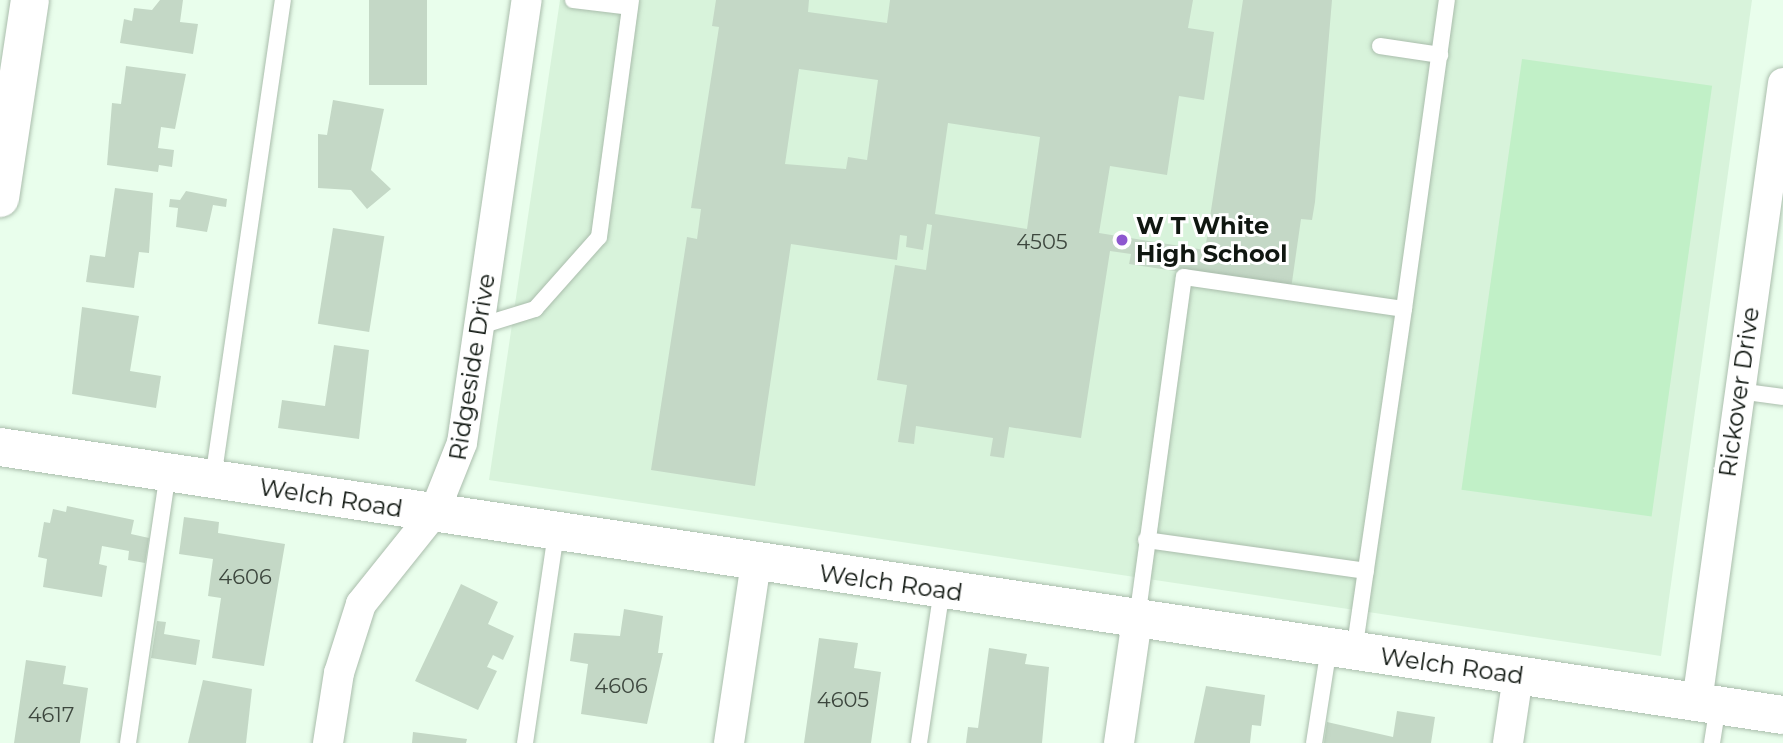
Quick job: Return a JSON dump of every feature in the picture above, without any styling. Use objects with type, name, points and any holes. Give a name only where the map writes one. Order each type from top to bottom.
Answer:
[{"type":"street","points":[[0,198],[30,0]]},
{"type":"street","name":"Ridgeside Drive","points":[[328,743],[339,673],[361,604],[434,513],[462,443],[527,0]]},
{"type":"street","name":"Rickover Drive","points":[[1708,704],[1738,391],[1778,147],[1783,83]]},
{"type":"street","name":"Welch Road","points":[[0,447],[1783,715]]},
{"type":"street","points":[[729,743],[756,562]]},
{"type":"street","points":[[1119,743],[1137,619]]},
{"type":"street","points":[[1508,743],[1518,676]]},
{"type":"lane","points":[[213,480],[283,0]]},
{"type":"lane","points":[[480,326],[536,309],[599,236],[631,4],[573,0]]},
{"type":"lane","points":[[1314,743],[1366,571],[1447,0]]},
{"type":"lane","points":[[1380,46],[1440,55]]},
{"type":"lane","points":[[1137,619],[1184,277],[1404,309]]},
{"type":"lane","points":[[1738,391],[1783,397]]},
{"type":"lane","points":[[128,743],[168,473]]},
{"type":"lane","points":[[525,743],[556,532]]},
{"type":"lane","points":[[1146,540],[1366,571]]},
{"type":"lane","points":[[919,743],[942,590]]},
{"type":"lane","points":[[1708,704],[1712,743]]},
{"type":"shaded area","name":"W T White High School","points":[[560,0],[1752,0],[1661,656],[489,480]]},
{"type":"green space","points":[[1522,59],[1712,86],[1652,516],[1461,490]]},
{"type":"building","points":[[160,0],[183,0],[180,22],[198,24],[193,54],[120,43],[124,19],[132,21],[134,8],[152,10]]},
{"type":"building","points":[[369,0],[427,0],[427,85],[369,85]]},
{"type":"building","points":[[716,0],[809,0],[808,12],[887,23],[890,0],[1193,0],[1188,28],[1214,32],[1204,100],[1179,96],[1167,175],[1110,166],[1099,233],[1205,250],[1243,0],[1332,0],[1315,202],[1312,220],[1301,219],[1291,289],[1129,264],[1131,254],[1110,251],[1081,438],[1009,427],[1004,458],[990,456],[993,438],[916,426],[914,444],[898,442],[907,385],[877,380],[895,265],[926,270],[932,225],[927,224],[923,250],[906,247],[907,236],[900,235],[897,260],[791,244],[755,486],[651,470],[687,237],[697,239],[701,209],[691,208],[719,27],[712,26]],"holes":[[[799,69],[878,80],[867,160],[848,157],[846,169],[785,164]],[[948,123],[1040,137],[1027,229],[935,214]]]},
{"type":"building","points":[[126,66],[186,74],[175,129],[161,127],[158,148],[174,150],[172,167],[159,165],[158,172],[107,165],[112,103],[121,104]]},
{"type":"building","points":[[333,100],[384,109],[371,170],[391,189],[367,209],[351,190],[318,188],[318,134],[327,135]]},
{"type":"building","points":[[115,188],[153,193],[149,253],[139,252],[134,288],[86,282],[90,255],[105,257]]},
{"type":"building","points":[[186,191],[227,199],[226,207],[213,205],[207,232],[176,227],[178,208],[169,207],[170,199],[180,200]]},
{"type":"building","points":[[333,228],[384,236],[369,332],[318,324]]},
{"type":"building","points":[[82,307],[139,316],[130,371],[161,376],[156,408],[72,394]]},
{"type":"building","points":[[334,345],[369,350],[359,439],[278,428],[282,400],[325,406]]},
{"type":"building","points":[[67,506],[134,520],[131,534],[149,538],[145,563],[128,560],[129,551],[102,546],[99,564],[107,566],[102,597],[43,587],[47,559],[38,557],[44,522],[50,523],[53,509],[66,512]]},
{"type":"building","points":[[184,517],[219,522],[218,533],[285,544],[264,666],[212,658],[221,598],[208,596],[213,559],[179,554]]},
{"type":"building","points":[[461,584],[498,602],[488,624],[514,636],[503,660],[493,655],[487,667],[497,671],[478,710],[415,681]]},
{"type":"building","points":[[624,609],[663,616],[658,653],[663,653],[647,724],[581,714],[588,664],[570,661],[574,633],[620,636]]},
{"type":"building","points":[[157,621],[166,622],[164,634],[200,640],[196,665],[151,658]]},
{"type":"building","points":[[819,638],[858,643],[854,668],[881,672],[871,743],[804,743]]},
{"type":"building","points":[[989,648],[1027,654],[1025,664],[1049,667],[1042,743],[966,743],[968,727],[978,728]]},
{"type":"building","points":[[26,660],[66,666],[63,684],[88,688],[80,743],[14,743]]},
{"type":"building","points":[[203,680],[252,689],[246,743],[188,743]]},
{"type":"building","points":[[1206,686],[1265,695],[1261,726],[1252,725],[1250,743],[1194,743]]},
{"type":"building","points":[[1397,711],[1435,717],[1431,743],[1324,743],[1327,722],[1393,737]]},
{"type":"building","points":[[413,732],[467,739],[466,743],[412,743]]},
{"type":"place","name":"W T White High School","points":[[1122,240]]}]
